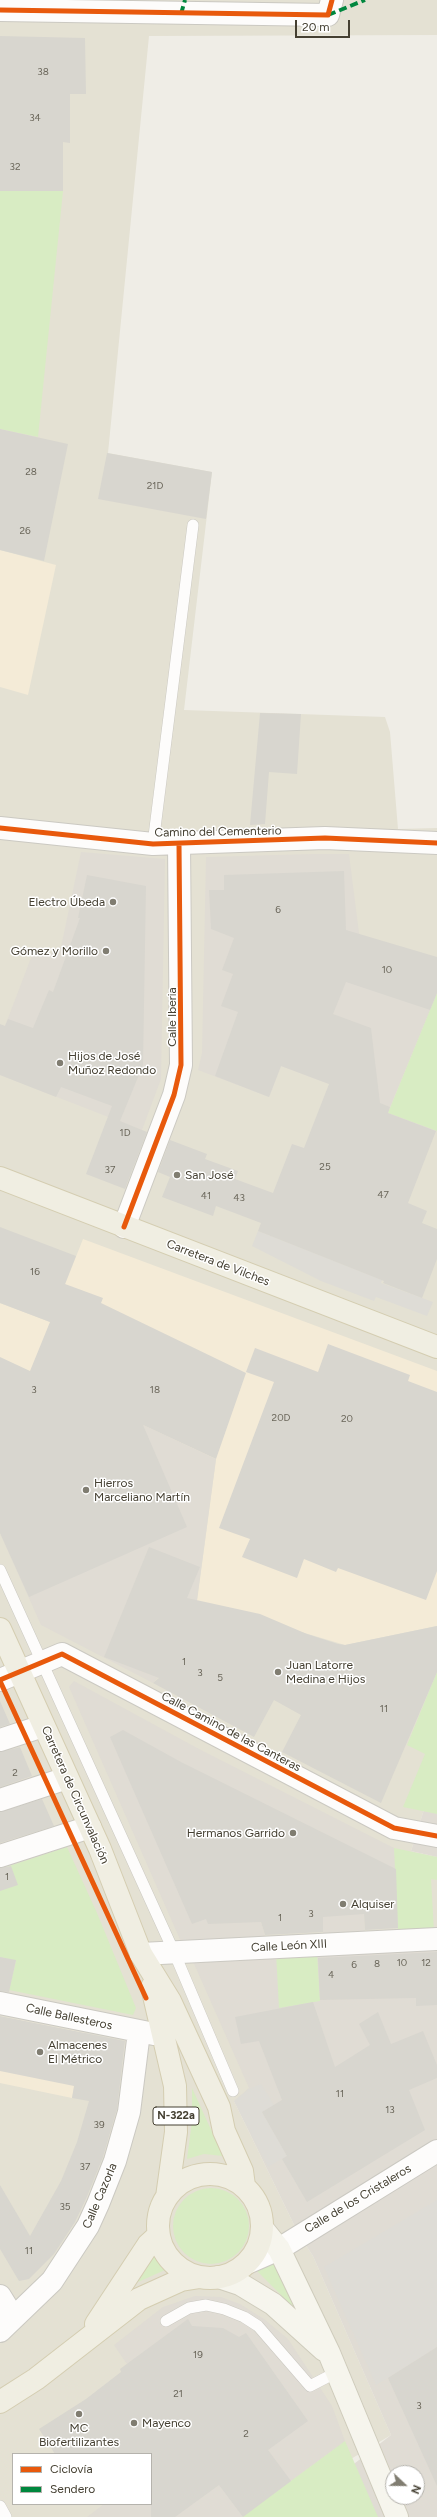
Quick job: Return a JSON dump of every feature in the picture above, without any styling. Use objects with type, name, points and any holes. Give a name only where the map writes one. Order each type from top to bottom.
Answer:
[{"type":"main road","name":"Carretera de Vilches","points":[[0,1178],[437,1347]]},
{"type":"main road","name":"Carretera de Circunvalación","points":[[0,1629],[10,1676],[43,1726],[90,1827],[144,1958],[165,2035],[175,2086],[176,2132],[167,2197]]},
{"type":"main road","name":"Carretera de Circunvalación","points":[[144,1958],[170,2001],[219,2107],[224,2131],[242,2171],[244,2186]]},
{"type":"main road","name":"Carretera de Circunvalación","points":[[165,2035],[173,2040],[182,2050],[214,2120],[224,2131]]},
{"type":"main road","name":"N-322a","points":[[0,2402],[36,2379],[86,2338],[138,2299],[180,2280],[209,2277],[237,2271],[247,2263],[258,2247],[262,2228],[260,2209],[253,2196],[244,2186],[225,2176],[203,2174],[183,2182],[167,2197],[159,2218],[159,2235],[170,2260],[187,2272],[209,2277]]},
{"type":"main road","name":"N-322a","points":[[86,2338],[148,2245],[159,2235]]},
{"type":"street","points":[[0,10],[38,5],[330,7]]},
{"type":"street","name":"Camino del Cementerio","points":[[0,828],[152,844],[325,838],[437,843]]},
{"type":"street","name":"Calle Iberia","points":[[124,1227],[174,1095],[181,1065],[179,844]]},
{"type":"street","name":"Calle Camino de las Canteras","points":[[10,1676],[62,1654],[394,1828],[437,1836]]},
{"type":"street","points":[[0,1740],[43,1726]]},
{"type":"street","points":[[0,1800],[67,1778]]},
{"type":"street","points":[[0,1856],[90,1827]]},
{"type":"street","name":"Calle León XIII","points":[[144,1958],[174,1952],[437,1939]]},
{"type":"street","name":"Calle Ballesteros","points":[[0,2003],[139,2032],[165,2035]]},
{"type":"street","name":"Calle Cazorla","points":[[6,2324],[52,2281],[88,2226],[115,2161],[129,2112],[139,2032]]},
{"type":"street","name":"Calle de los Cristaleros","points":[[247,2263],[279,2248],[437,2151]]},
{"type":"street","points":[[262,2228],[279,2248],[333,2362],[397,2517]]},
{"type":"street","points":[[209,2277],[240,2284],[273,2304],[333,2362]]},
{"type":"street","points":[[0,2296],[6,2324]]},
{"type":"lane","name":"Camino del Cementerio","points":[[152,844],[193,526]]},
{"type":"lane","points":[[0,1570],[40,1663],[174,1952],[233,2091]]},
{"type":"lane","points":[[166,2321],[189,2308],[206,2305],[224,2309],[244,2317],[258,2326],[310,2386],[333,2362]]},
{"type":"lane","points":[[0,2506],[6,2517]]},
{"type":"shaded area","points":[[0,0],[437,0],[437,35],[149,36],[108,453],[212,472],[184,710],[385,717],[390,732],[398,829],[437,828],[437,1768],[411,1851],[437,1857],[437,1947],[333,2059],[234,2101],[299,2235],[313,2256],[391,2435],[254,2517],[0,2517]]},
{"type":"shaded area","points":[[0,550],[56,565],[28,695],[0,687]]},
{"type":"shaded area","points":[[81,852],[165,859],[161,1079],[142,1130],[0,1075],[0,1054],[10,1027],[5,1026],[34,950],[49,954],[61,947]]},
{"type":"shaded area","points":[[349,854],[366,988],[430,1010],[390,1107],[281,1066],[269,1097],[198,1070],[202,1053],[206,857]]},
{"type":"shaded area","points":[[258,1231],[382,1280],[381,1283],[433,1302],[427,1316],[376,1297],[374,1301],[321,1281],[252,1246]]},
{"type":"shaded area","points":[[83,1239],[437,1371],[437,1626],[345,1645],[197,1601],[216,1459],[0,1454],[0,1303],[50,1322]]},
{"type":"shaded area","points":[[107,1408],[216,1459],[192,1637],[153,1683],[41,1625],[0,1533],[0,1454]]},
{"type":"shaded area","points":[[74,1681],[199,1749],[394,1848],[397,1877],[362,1875],[365,1934],[323,1936],[322,1866],[261,1922],[266,1940],[182,1944],[69,1687]]},
{"type":"shaded area","points":[[437,1768],[437,1857],[411,1851]]},
{"type":"shaded area","points":[[437,1947],[437,2517],[273,2517],[304,2503],[391,2435],[313,2256],[299,2235],[234,2101],[249,2088],[191,1957]]},
{"type":"shaded area","name":"Almacenes El Métrico","points":[[0,2016],[85,2033],[72,2098],[0,2083]]},
{"type":"shaded area","points":[[261,2084],[274,2105],[262,2112],[287,2156],[268,2167],[234,2101],[249,2089]]},
{"type":"shaded area","points":[[437,2200],[437,2347],[376,2385],[324,2267]]},
{"type":"shaded area","points":[[195,2296],[221,2297],[240,2304],[264,2319],[288,2339],[332,2406],[345,2441],[242,2517],[87,2517],[103,2505],[152,2505],[152,2502],[183,2447],[114,2345],[163,2307]]},
{"type":"green space","points":[[0,191],[63,191],[38,437],[0,429]]},
{"type":"green space","points":[[437,993],[437,1131],[388,1113]]},
{"type":"green space","points":[[437,1672],[437,1814],[403,1807],[425,1754],[407,1745]]},
{"type":"green space","points":[[67,1847],[97,1913],[136,2008],[133,2015],[9,1990],[16,1961],[0,1957],[0,1869]]},
{"type":"green space","points":[[394,1848],[437,1857],[437,1880],[431,1879],[434,1932],[398,1933]]},
{"type":"green space","points":[[317,1952],[320,2001],[279,2008],[276,1953]]},
{"type":"green space","points":[[192,2088],[223,2156],[204,2154],[187,2159],[192,2121]]},
{"type":"green space","points":[[211,2188],[225,2191],[238,2199],[246,2212],[249,2226],[246,2240],[238,2253],[225,2261],[211,2264],[197,2261],[184,2253],[176,2240],[173,2226],[176,2212],[184,2199],[197,2191]]},
{"type":"green space","points":[[153,2254],[165,2270],[138,2282],[147,2267]]},
{"type":"green space","points":[[275,2261],[297,2311],[257,2271]]},
{"type":"green space","points":[[345,2441],[378,2517],[242,2517],[333,2450]]},
{"type":"building","points":[[0,36],[85,38],[86,94],[70,94],[70,143],[63,142],[63,191],[0,191]]},
{"type":"building","points":[[0,429],[68,444],[44,561],[0,550]]},
{"type":"building","points":[[107,453],[212,472],[206,519],[98,499]]},
{"type":"building","points":[[260,713],[301,714],[297,774],[269,772],[265,824],[250,825]]},
{"type":"building","points":[[344,871],[346,930],[437,957],[437,993],[430,1010],[346,982],[333,1014],[371,1028],[380,1103],[390,1107],[388,1113],[436,1131],[408,1203],[427,1211],[422,1223],[437,1229],[437,1259],[422,1298],[383,1283],[384,1281],[258,1231],[261,1223],[216,1206],[213,1216],[162,1197],[170,1177],[158,1172],[170,1140],[207,1154],[205,1159],[238,1171],[235,1179],[273,1193],[292,1144],[304,1148],[329,1084],[281,1066],[269,1097],[215,1076],[238,1012],[221,1006],[233,974],[222,970],[234,938],[211,929],[209,890],[224,890],[224,875]]},
{"type":"building","points":[[87,875],[146,886],[143,1065],[120,1121],[147,1132],[125,1189],[86,1174],[112,1106],[61,1087],[56,1097],[0,1075],[0,1024],[5,1026],[8,1019],[33,1028],[49,990],[53,992],[80,918],[78,918]]},
{"type":"building","points":[[0,1227],[76,1256],[65,1284],[103,1298],[101,1303],[246,1373],[216,1459],[143,1425],[187,1527],[29,1597],[0,1533],[0,1357],[30,1371],[50,1322],[0,1303]]},
{"type":"building","points":[[328,1344],[410,1375],[408,1381],[437,1392],[437,1571],[426,1600],[338,1568],[336,1572],[304,1559],[297,1578],[242,1557],[250,1539],[219,1528],[274,1382],[246,1372],[255,1348],[318,1372]]},
{"type":"building","points":[[149,1547],[200,1567],[187,1598],[260,1614],[307,1634],[338,1644],[345,1645],[437,1626],[437,1672],[381,1803],[282,1752],[301,1715],[274,1700],[254,1737],[153,1683],[159,1678],[104,1657]]},
{"type":"building","points":[[0,1701],[10,1724],[0,1727]]},
{"type":"building","points":[[123,1730],[181,1762],[396,1869],[398,1928],[365,1930],[364,1914],[323,1917],[323,1932],[265,1935],[261,1922],[208,1924],[206,1919],[192,1924],[110,1737]]},
{"type":"building","points":[[20,1747],[32,1776],[0,1787],[0,1752]]},
{"type":"building","points":[[42,1799],[54,1826],[0,1843],[0,1812]]},
{"type":"building","points":[[11,1866],[18,1885],[0,1891],[0,1868]]},
{"type":"building","points":[[437,1952],[437,2005],[416,2006],[416,1998],[320,2000],[318,1958]]},
{"type":"building","points":[[0,1957],[16,1960],[9,1992],[0,1991]]},
{"type":"building","points":[[313,2002],[335,2067],[370,2045],[359,2024],[378,2012],[391,2044],[423,2031],[437,2065],[437,2078],[409,2090],[425,2130],[307,2202],[282,2159],[287,2156],[262,2112],[282,2100],[259,2041],[241,2044],[235,2017]]},
{"type":"building","points":[[0,2016],[125,2041],[117,2109],[103,2157],[86,2199],[75,2222],[54,2254],[29,2279],[19,2281],[0,2249],[0,2185],[30,2236],[61,2181],[77,2142],[89,2101],[72,2098],[74,2086],[0,2071]]},
{"type":"building","points":[[188,2319],[192,2326],[223,2328],[239,2337],[246,2333],[308,2421],[268,2450],[291,2481],[243,2517],[219,2485],[175,2517],[151,2517],[152,2453],[54,2453],[39,2429],[86,2399],[121,2372],[120,2369]]},
{"type":"building","points":[[437,2347],[437,2486],[388,2378]]},
{"type":"marked path","points":[[181,14],[185,0]]},
{"type":"marked path","points":[[328,15],[365,0]]},
{"type":"cycle path","points":[[0,10],[328,15],[332,0]]},
{"type":"cycle path","points":[[0,828],[153,844],[325,838],[437,843]]},
{"type":"cycle path","points":[[124,1227],[174,1095],[181,1065],[179,844]]},
{"type":"cycle path","points":[[0,1680],[62,1654],[394,1828],[437,1836]]},
{"type":"cycle path","points":[[0,1681],[146,1998]]},
{"type":"place","name":"Electro Úbeda","points":[[113,902]]},
{"type":"place","name":"Gómez y Morillo","points":[[106,951]]},
{"type":"place","name":"Hijos de José Muñoz Redondo","points":[[60,1063]]},
{"type":"place","name":"San José","points":[[177,1175]]},
{"type":"place","name":"Hierros Marceliano Martín","points":[[86,1490]]},
{"type":"place","name":"Juan Latorre Medina e Hijos","points":[[278,1672]]},
{"type":"place","name":"Hermanos Garrido","points":[[293,1833]]},
{"type":"place","name":"Alquiser","points":[[343,1904]]},
{"type":"place","name":"Almacenes El Métrico","points":[[40,2052]]},
{"type":"place","name":"MC Biofertilizantes","points":[[79,2414]]},
{"type":"place","name":"Mayenco","points":[[134,2423]]}]
